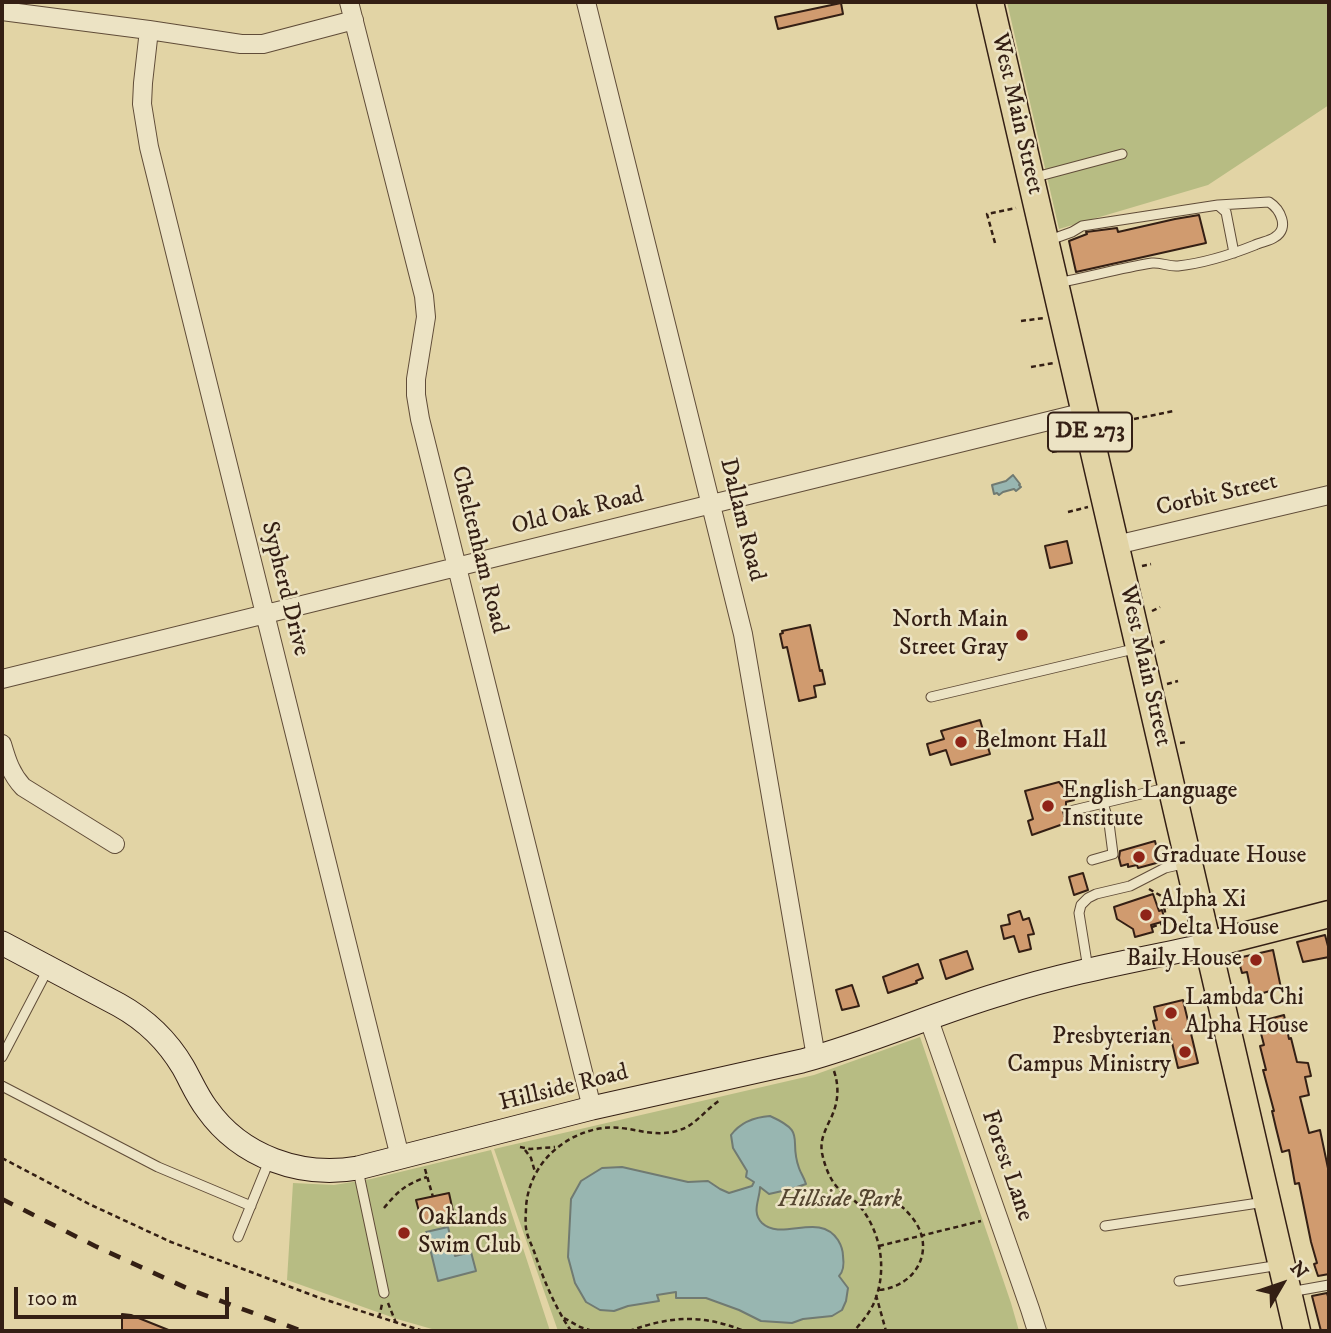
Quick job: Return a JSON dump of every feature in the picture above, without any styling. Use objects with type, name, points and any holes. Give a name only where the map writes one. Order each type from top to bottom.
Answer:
[{"type":"main road","name":"West Main Street","points":[[990,2],[1055,284],[1094,419],[1116,545],[1147,646],[1172,786],[1297,1331]]},
{"type":"main road","points":[[1208,945],[1329,914]]},
{"type":"street","name":"Cheltenham Road","points":[[349,2],[424,296],[426,317],[416,379],[420,419],[592,1108]]},
{"type":"street","name":"Dallam Road","points":[[586,2],[743,634],[824,1061]]},
{"type":"street","points":[[2,11],[241,44],[263,44],[354,20]]},
{"type":"street","name":"Sypherd Drive","points":[[149,30],[142,104],[145,125],[400,1157]]},
{"type":"street","name":"Old Oak Road","points":[[2,679],[711,504],[1094,419]]},
{"type":"street","name":"Corbit Street","points":[[1116,545],[1329,495]]},
{"type":"street","points":[[2,744],[7,763],[23,787],[115,844]]},
{"type":"street","name":"Hillside Road","points":[[2,943],[126,1009],[152,1028],[174,1053],[212,1116],[241,1143],[270,1159],[319,1170],[358,1168],[592,1108],[824,1061],[929,1017],[1003,992],[1088,970],[1208,945]]},
{"type":"street","name":"Forest Lane","points":[[929,1017],[1037,1331]]},
{"type":"lane","points":[[1031,178],[1122,154]]},
{"type":"lane","points":[[1045,241],[1082,226],[1218,205],[1269,202],[1278,209],[1283,223],[1275,238],[1203,262],[1174,267],[1156,262],[1055,284]]},
{"type":"lane","points":[[1218,205],[1226,212],[1234,253]]},
{"type":"lane","points":[[932,697],[1147,646]]},
{"type":"lane","points":[[1070,811],[1172,786]]},
{"type":"lane","points":[[1092,860],[1113,854],[1103,803]]},
{"type":"lane","points":[[1088,970],[1080,926],[1081,905],[1096,894],[1130,886],[1165,868],[1189,862]]},
{"type":"lane","points":[[2,1057],[48,968]]},
{"type":"lane","points":[[2,1086],[158,1167],[251,1206]]},
{"type":"lane","points":[[238,1237],[270,1159]]},
{"type":"lane","points":[[358,1168],[384,1293]]},
{"type":"lane","points":[[1105,1226],[1267,1202]]},
{"type":"lane","points":[[1179,1281],[1282,1264]]},
{"type":"lane","points":[[1288,1292],[1329,1284]]},
{"type":"path","points":[[995,243],[987,214],[1026,206]]},
{"type":"path","points":[[1021,321],[1051,317]]},
{"type":"path","points":[[1031,367],[1061,362]]},
{"type":"path","points":[[1094,419],[1174,411]]},
{"type":"path","points":[[1052,452],[1080,446]]},
{"type":"path","points":[[1068,512],[1094,505]]},
{"type":"path","points":[[1136,568],[1150,564]]},
{"type":"path","points":[[1147,646],[1168,640]]},
{"type":"path","points":[[1163,685],[1178,681]]},
{"type":"path","points":[[1138,883],[1163,897],[1167,922],[1152,927]]},
{"type":"path","points":[[1158,909],[1185,902]]},
{"type":"path","points":[[824,1061],[839,1083],[837,1102],[823,1133],[821,1145],[825,1167],[839,1189],[860,1208],[871,1224],[879,1246],[880,1284],[873,1305],[854,1331]]},
{"type":"path","points":[[571,1331],[546,1286],[526,1229],[527,1198],[536,1173],[557,1147],[583,1133],[624,1127],[652,1134],[676,1131],[690,1125],[723,1098]]},
{"type":"path","points":[[515,1145],[530,1149],[557,1147]]},
{"type":"path","points":[[522,1148],[531,1158],[536,1173]]},
{"type":"path","points":[[2,1158],[89,1204],[172,1242],[379,1318],[423,1331]]},
{"type":"path","points":[[423,1163],[433,1197]]},
{"type":"path","points":[[384,1208],[402,1189],[427,1177]]},
{"type":"path","points":[[860,1208],[879,1202],[892,1202],[902,1207],[914,1220],[922,1236],[922,1256],[911,1277],[892,1288],[878,1290]]},
{"type":"path","points":[[879,1246],[986,1220]]},
{"type":"path","points":[[379,1318],[384,1293]]},
{"type":"path","points":[[384,1293],[396,1323]]},
{"type":"path","points":[[876,1295],[886,1331]]},
{"type":"path","points":[[564,1318],[593,1331]]},
{"type":"path","points":[[629,1331],[662,1320],[678,1319],[705,1319],[744,1331]]},
{"type":"green space","points":[[1007,2],[1329,2],[1329,105],[1208,185],[1059,229]]},
{"type":"green space","name":"Hillside Park","points":[[920,1037],[1019,1331],[558,1331],[494,1149],[814,1075]]},
{"type":"green space","name":"Oaklands Swim Club","points":[[491,1150],[550,1331],[439,1331],[287,1280],[293,1183],[334,1185],[371,1179]]},
{"type":"water","points":[[1013,475],[1021,487],[1016,491],[1014,489],[999,495],[994,494],[992,485],[1006,481]]},
{"type":"water","points":[[770,1116],[793,1132],[796,1158],[806,1184],[769,1194],[760,1187],[757,1214],[762,1223],[770,1228],[821,1228],[838,1240],[844,1261],[839,1276],[848,1288],[842,1310],[832,1316],[792,1323],[761,1321],[706,1298],[676,1298],[676,1292],[657,1295],[659,1301],[614,1311],[600,1310],[586,1302],[575,1283],[568,1257],[571,1199],[581,1181],[602,1168],[622,1167],[688,1182],[708,1181],[729,1193],[752,1186],[754,1182],[746,1177],[747,1171],[733,1148],[731,1135],[748,1121]]},
{"type":"water","points":[[448,1227],[455,1256],[471,1252],[476,1271],[438,1281],[426,1232]]},
{"type":"building","points":[[841,3],[843,14],[778,29],[775,17]]},
{"type":"building","points":[[1199,215],[1206,243],[1076,272],[1069,241],[1087,234],[1086,232],[1117,228],[1118,232]]},
{"type":"building","points":[[1067,541],[1072,563],[1050,568],[1045,546]]},
{"type":"building","points":[[810,625],[825,684],[814,686],[816,697],[799,701],[787,647],[783,648],[780,634],[782,631]]},
{"type":"building","name":"Belmont Hall","points":[[980,720],[990,754],[951,765],[946,750],[930,755],[927,744],[944,739],[941,731]]},
{"type":"building","name":"English Language Institute","points":[[1059,782],[1074,800],[1066,802],[1063,811],[1066,823],[1032,835],[1028,821],[1033,819],[1025,791]]},
{"type":"building","name":"Graduate House","points":[[1155,841],[1160,862],[1138,868],[1137,865],[1121,866],[1120,851]]},
{"type":"building","points":[[1083,873],[1088,890],[1074,895],[1069,877]]},
{"type":"building","name":"Alpha Xi Delta House","points":[[1153,894],[1165,921],[1151,925],[1153,932],[1135,937],[1133,929],[1117,919],[1114,907]]},
{"type":"building","points":[[1020,911],[1023,920],[1029,918],[1034,934],[1028,935],[1031,949],[1019,952],[1014,936],[1004,939],[1001,926],[1010,924],[1008,915]]},
{"type":"building","points":[[1325,935],[1329,957],[1303,962],[1297,942]]},
{"type":"building","points":[[1273,950],[1281,988],[1252,996],[1247,972],[1242,973],[1238,958]]},
{"type":"building","points":[[967,951],[973,969],[946,979],[940,960]]},
{"type":"building","points":[[918,964],[923,978],[916,981],[917,983],[888,993],[883,977]]},
{"type":"building","points":[[852,985],[859,1006],[842,1010],[836,990]]},
{"type":"building","points":[[1183,1000],[1198,1063],[1178,1068],[1170,1034],[1157,1037],[1153,1021],[1157,1020],[1154,1007]]},
{"type":"building","points":[[1284,1015],[1297,1062],[1308,1063],[1311,1076],[1305,1077],[1309,1095],[1300,1097],[1309,1133],[1320,1130],[1329,1173],[1329,1274],[1318,1276],[1299,1183],[1295,1184],[1289,1150],[1282,1152],[1263,1070],[1266,1070],[1260,1046],[1264,1045],[1258,1022]]},
{"type":"building","points":[[449,1193],[454,1216],[422,1223],[416,1200]]},
{"type":"building","points":[[1327,1293],[1329,1331],[1321,1331],[1312,1296]]},
{"type":"building","points":[[122,1314],[131,1315],[171,1331],[122,1331]]},
{"type":"railway","points":[[2,1199],[191,1290],[302,1331]]},
{"type":"place","name":"North Main Street Gray","points":[[1022,635]]},
{"type":"place","name":"Belmont Hall","points":[[961,742]]},
{"type":"place","name":"English Language Institute","points":[[1048,806]]},
{"type":"place","name":"Graduate House","points":[[1139,857]]},
{"type":"place","name":"Alpha Xi Delta House","points":[[1146,915]]},
{"type":"place","name":"Baily House","points":[[1256,960]]},
{"type":"place","name":"Lambda Chi Alpha House","points":[[1171,1013]]},
{"type":"place","name":"Presbyterian Campus Ministry","points":[[1185,1052]]},
{"type":"place","name":"Oaklands Swim Club","points":[[404,1233]]}]
